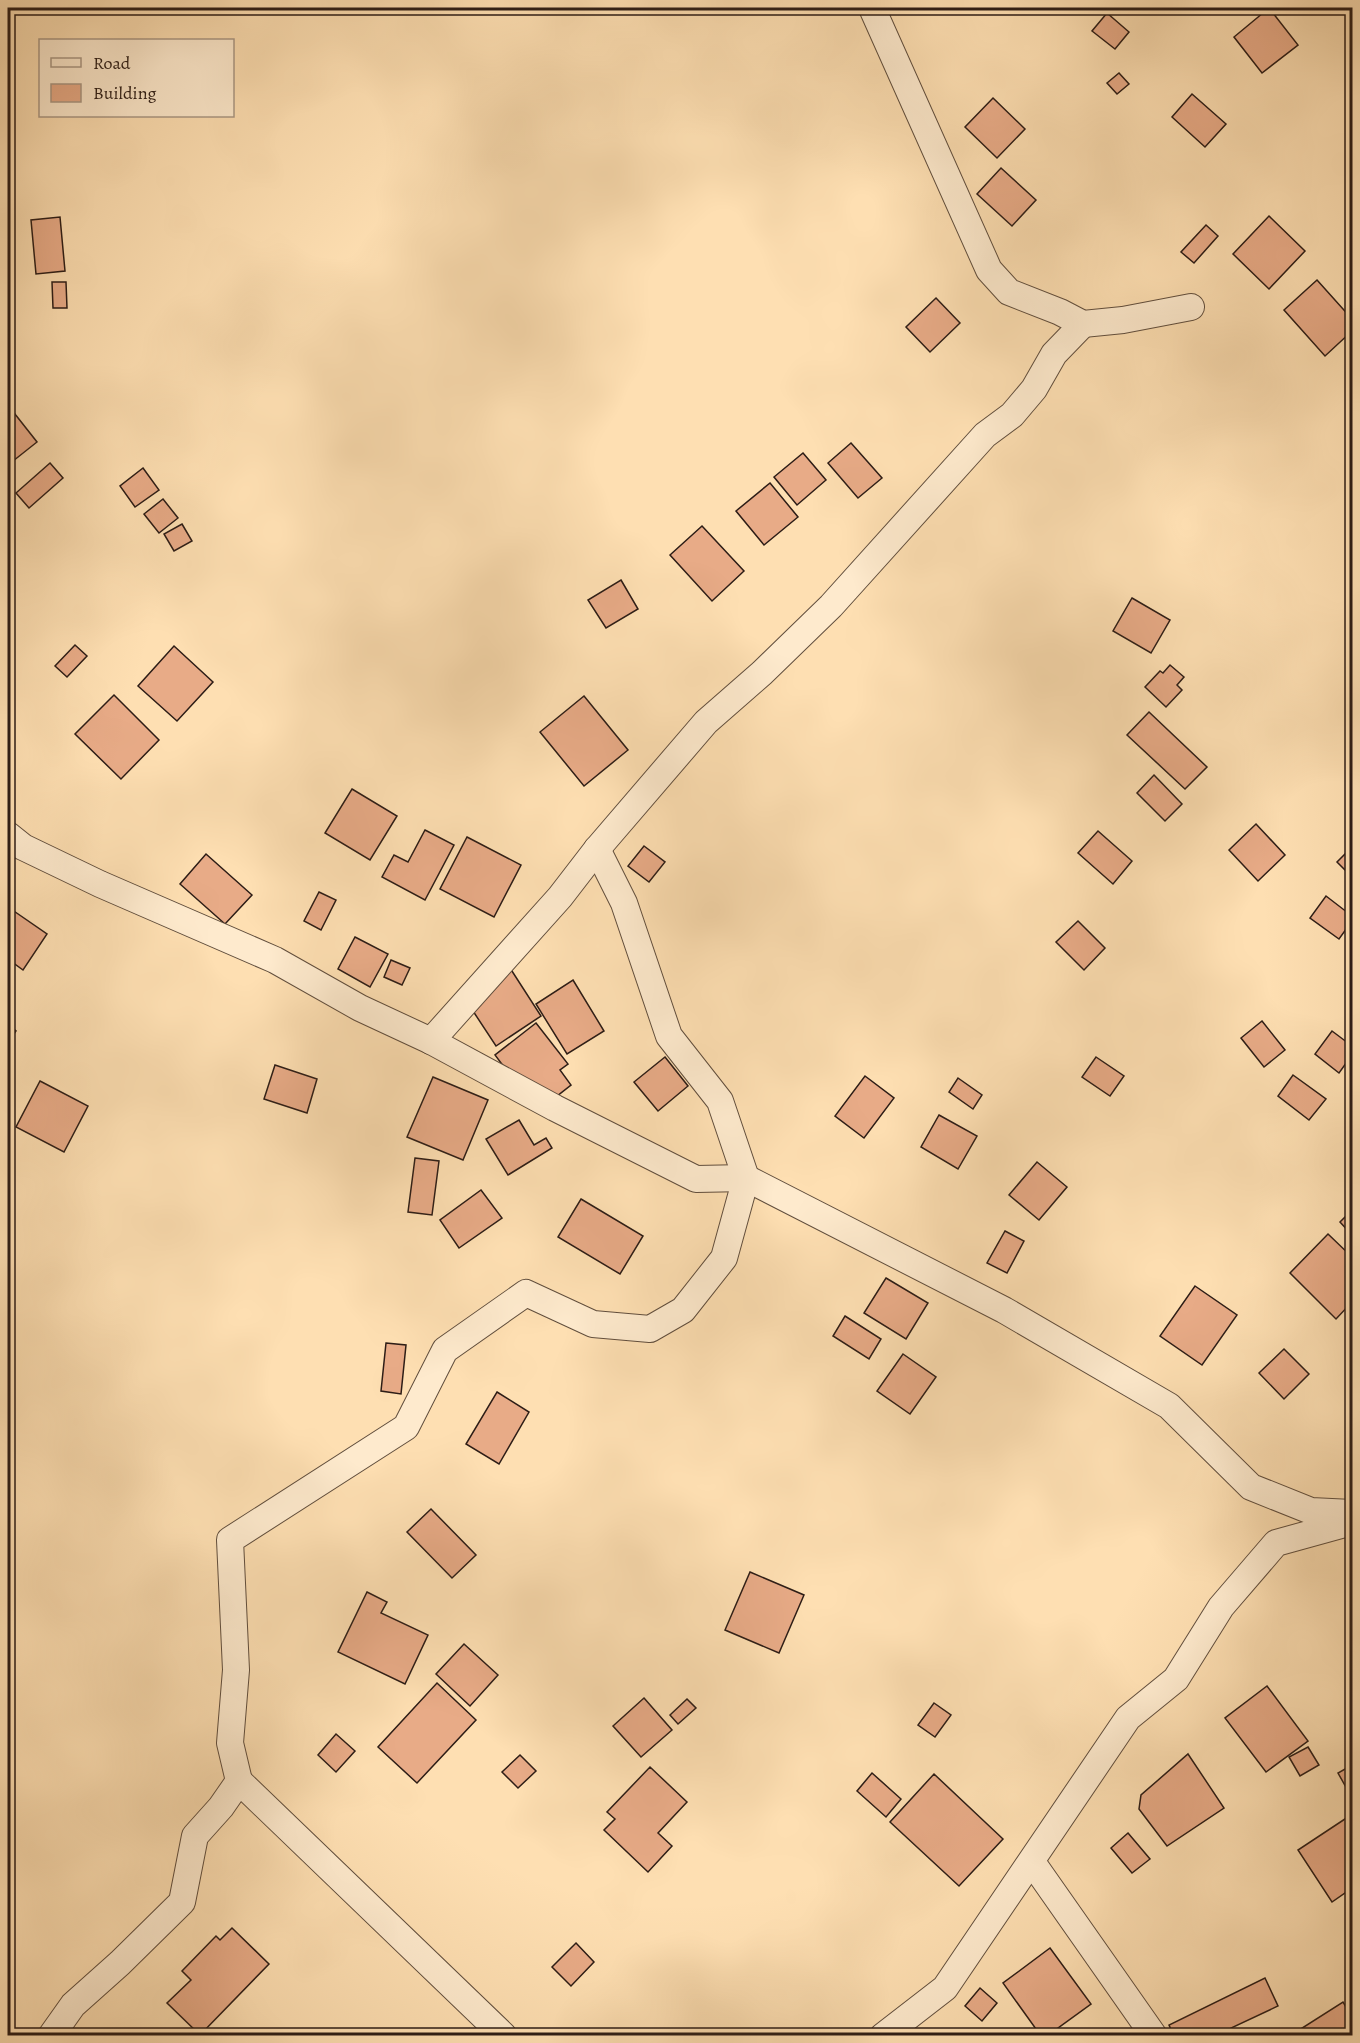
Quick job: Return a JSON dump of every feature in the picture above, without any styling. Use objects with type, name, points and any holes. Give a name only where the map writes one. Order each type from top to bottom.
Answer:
[{"type":"street","points":[[872,8],[989,270],[1009,292],[1060,312],[1083,324],[1123,320],[1191,307]]},
{"type":"street","points":[[431,1041],[560,897],[597,849],[706,722],[762,673],[831,606],[986,435],[1012,415],[1034,388],[1054,354],[1083,324]]},
{"type":"street","points":[[8,835],[23,846],[100,884],[275,960],[360,1008],[431,1041],[555,1108],[696,1179],[746,1178],[1004,1310],[1169,1406],[1251,1487],[1311,1512],[1353,1513]]},
{"type":"street","points":[[504,2036],[239,1781],[230,1743],[236,1670],[230,1540],[406,1427],[445,1350],[526,1293],[592,1324],[650,1329],[683,1310],[724,1258],[746,1178],[720,1101],[669,1036],[624,903],[597,849]]},
{"type":"street","points":[[883,2036],[945,1988],[1128,1718],[1176,1679],[1221,1607],[1276,1543],[1353,1522]]},
{"type":"street","points":[[51,2036],[73,2005],[182,1902],[195,1836],[221,1807],[239,1781]]},
{"type":"street","points":[[1032,1862],[1154,2036]]},
{"type":"building","points":[[1269,8],[1298,45],[1262,73],[1234,37]]},
{"type":"building","points":[[1107,13],[1129,32],[1115,49],[1092,31]]},
{"type":"building","points":[[1119,73],[1129,84],[1117,94],[1107,83]]},
{"type":"building","points":[[1192,94],[1226,124],[1205,147],[1172,117]]},
{"type":"building","points":[[993,98],[1025,129],[997,158],[965,127]]},
{"type":"building","points":[[1001,168],[1036,200],[1012,226],[977,194]]},
{"type":"building","points":[[1269,216],[1305,251],[1269,289],[1233,254]]},
{"type":"building","points":[[60,217],[65,271],[36,274],[31,220]]},
{"type":"building","points":[[1206,225],[1218,236],[1194,263],[1181,252]]},
{"type":"building","points":[[1317,280],[1352,319],[1352,331],[1325,356],[1284,310]]},
{"type":"building","points":[[52,282],[66,282],[67,308],[53,308]]},
{"type":"building","points":[[936,298],[960,323],[930,352],[906,327]]},
{"type":"building","points":[[11,409],[37,442],[8,465],[8,411]]},
{"type":"building","points":[[851,443],[882,478],[858,498],[828,463]]},
{"type":"building","points":[[803,453],[826,480],[797,505],[774,477]]},
{"type":"building","points":[[50,463],[63,478],[29,508],[16,493]]},
{"type":"building","points":[[143,468],[159,490],[135,507],[120,486]]},
{"type":"building","points":[[770,483],[798,517],[764,545],[736,511]]},
{"type":"building","points":[[163,499],[178,518],[159,533],[144,514]]},
{"type":"building","points":[[182,524],[192,541],[174,551],[164,534]]},
{"type":"building","points":[[702,526],[744,571],[712,601],[670,555]]},
{"type":"building","points":[[621,580],[638,609],[606,628],[588,600]]},
{"type":"building","points":[[1132,598],[1170,620],[1151,653],[1113,631]]},
{"type":"building","points":[[75,645],[87,656],[67,677],[55,666]]},
{"type":"building","points":[[174,646],[213,682],[177,721],[138,686]]},
{"type":"building","points":[[1170,665],[1184,677],[1177,685],[1182,690],[1166,707],[1145,687],[1160,671],[1163,673]]},
{"type":"building","points":[[114,695],[159,740],[121,779],[75,734]]},
{"type":"building","points":[[584,696],[628,750],[584,786],[540,732]]},
{"type":"building","points":[[1149,712],[1207,767],[1185,789],[1127,735]]},
{"type":"building","points":[[1154,775],[1182,804],[1165,821],[1137,793]]},
{"type":"building","points":[[352,789],[397,816],[370,860],[325,833]]},
{"type":"building","points":[[1256,824],[1285,855],[1258,881],[1229,850]]},
{"type":"building","points":[[425,830],[454,845],[425,900],[382,877],[394,855],[408,862]]},
{"type":"building","points":[[1098,831],[1132,861],[1113,884],[1078,853]]},
{"type":"building","points":[[467,837],[521,865],[494,917],[440,889]]},
{"type":"building","points":[[644,846],[665,862],[649,882],[628,866]]},
{"type":"building","points":[[1352,847],[1352,877],[1337,862]]},
{"type":"building","points":[[206,854],[252,895],[225,924],[180,884]]},
{"type":"building","points":[[319,892],[336,900],[321,930],[304,921]]},
{"type":"building","points":[[1326,896],[1352,916],[1352,921],[1339,939],[1310,918]]},
{"type":"building","points":[[8,907],[47,934],[23,970],[8,959]]},
{"type":"building","points":[[1078,921],[1105,948],[1084,970],[1056,942]]},
{"type":"building","points":[[355,937],[388,954],[370,987],[338,969]]},
{"type":"building","points":[[391,960],[410,968],[402,985],[384,977]]},
{"type":"building","points":[[510,968],[541,1016],[496,1046],[473,1011]]},
{"type":"building","points":[[573,980],[604,1031],[567,1054],[536,1004]]},
{"type":"building","points":[[1262,1021],[1285,1050],[1264,1067],[1241,1038]]},
{"type":"building","points":[[536,1023],[568,1064],[560,1070],[571,1085],[557,1096],[504,1067],[495,1055]]},
{"type":"building","points":[[8,1024],[16,1031],[8,1043]]},
{"type":"building","points":[[1332,1031],[1352,1046],[1352,1055],[1339,1073],[1315,1054]]},
{"type":"building","points":[[665,1057],[688,1086],[658,1111],[634,1082]]},
{"type":"building","points":[[1096,1057],[1124,1076],[1110,1096],[1082,1077]]},
{"type":"building","points":[[275,1065],[317,1079],[307,1113],[264,1099]]},
{"type":"building","points":[[1293,1075],[1326,1099],[1309,1120],[1278,1096]]},
{"type":"building","points":[[865,1076],[894,1098],[864,1138],[835,1116]]},
{"type":"building","points":[[433,1077],[488,1100],[463,1160],[407,1137]]},
{"type":"building","points":[[958,1078],[982,1095],[973,1109],[949,1092]]},
{"type":"building","points":[[40,1081],[88,1106],[64,1152],[16,1127]]},
{"type":"building","points":[[939,1115],[977,1136],[958,1169],[921,1147]]},
{"type":"building","points":[[519,1120],[534,1145],[546,1138],[552,1148],[508,1175],[486,1139]]},
{"type":"building","points":[[415,1158],[439,1161],[432,1215],[408,1212]]},
{"type":"building","points":[[1037,1162],[1067,1187],[1039,1220],[1009,1195]]},
{"type":"building","points":[[481,1190],[502,1218],[459,1248],[440,1220]]},
{"type":"building","points":[[581,1199],[643,1236],[620,1274],[558,1237]]},
{"type":"building","points":[[1352,1210],[1352,1235],[1340,1222]]},
{"type":"building","points":[[1005,1231],[1024,1241],[1007,1273],[987,1263]]},
{"type":"building","points":[[1328,1234],[1352,1257],[1352,1302],[1336,1319],[1290,1273]]},
{"type":"building","points":[[886,1278],[928,1303],[906,1339],[864,1313]]},
{"type":"building","points":[[1195,1286],[1237,1315],[1202,1365],[1160,1336]]},
{"type":"building","points":[[845,1316],[881,1339],[869,1359],[833,1336]]},
{"type":"building","points":[[386,1343],[406,1345],[401,1394],[381,1391]]},
{"type":"building","points":[[1284,1349],[1309,1374],[1284,1399],[1259,1373]]},
{"type":"building","points":[[903,1354],[936,1377],[910,1414],[877,1391]]},
{"type":"building","points":[[497,1392],[529,1412],[499,1464],[466,1444]]},
{"type":"building","points":[[431,1509],[476,1555],[452,1578],[407,1532]]},
{"type":"building","points":[[750,1572],[804,1595],[779,1653],[725,1630]]},
{"type":"building","points":[[367,1592],[387,1602],[381,1613],[428,1635],[405,1684],[338,1652]]},
{"type":"building","points":[[464,1644],[498,1675],[470,1706],[436,1674]]},
{"type":"building","points":[[437,1683],[476,1720],[417,1783],[378,1747]]},
{"type":"building","points":[[1267,1686],[1308,1741],[1266,1772],[1225,1718]]},
{"type":"building","points":[[644,1698],[672,1730],[641,1757],[613,1726]]},
{"type":"building","points":[[687,1699],[696,1708],[678,1724],[670,1715]]},
{"type":"building","points":[[934,1703],[951,1715],[935,1737],[918,1725]]},
{"type":"building","points":[[336,1734],[355,1751],[336,1772],[318,1755]]},
{"type":"building","points":[[1308,1747],[1319,1765],[1300,1776],[1289,1757]]},
{"type":"building","points":[[1188,1754],[1224,1808],[1167,1846],[1139,1809],[1141,1795]]},
{"type":"building","points":[[520,1755],[536,1771],[518,1788],[502,1772]]},
{"type":"building","points":[[1352,1765],[1352,1798],[1338,1773]]},
{"type":"building","points":[[650,1767],[687,1802],[658,1833],[672,1846],[648,1872],[604,1830],[615,1819],[607,1812]]},
{"type":"building","points":[[872,1773],[901,1799],[886,1817],[857,1791]]},
{"type":"building","points":[[934,1774],[1003,1839],[959,1886],[890,1822]]},
{"type":"building","points":[[1351,1815],[1352,1888],[1332,1902],[1298,1850]]},
{"type":"building","points":[[1128,1833],[1150,1859],[1132,1873],[1111,1848]]},
{"type":"building","points":[[232,1928],[269,1964],[200,2035],[167,2003],[191,1980],[182,1971],[216,1936],[220,1940]]},
{"type":"building","points":[[576,1943],[594,1962],[571,1986],[552,1967]]},
{"type":"building","points":[[1050,1948],[1091,2004],[1047,2036],[1041,2036],[1003,1983]]},
{"type":"building","points":[[1265,1978],[1278,2006],[1231,2028],[1235,2036],[1174,2036],[1169,2025]]},
{"type":"building","points":[[980,1988],[997,2003],[982,2021],[965,2006]]},
{"type":"building","points":[[1343,2002],[1352,2018],[1352,2036],[1302,2036],[1299,2030]]}]
